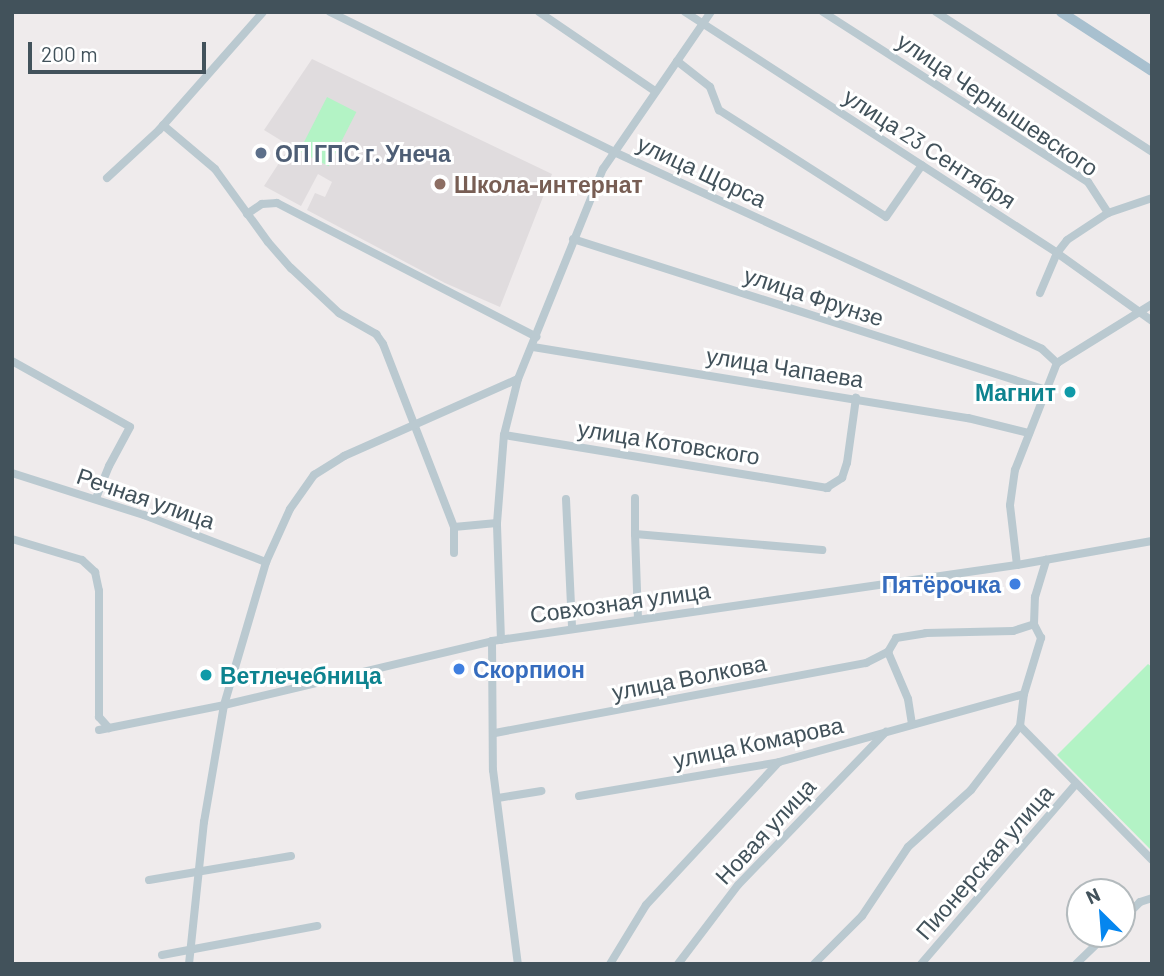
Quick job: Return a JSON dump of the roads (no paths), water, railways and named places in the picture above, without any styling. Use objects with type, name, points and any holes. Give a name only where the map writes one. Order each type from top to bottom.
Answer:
[{"type":"main road","points":[[1061,12],[1152,71]]},
{"type":"street","points":[[107,178],[163,125],[263,12]]},
{"type":"street","name":"улица Щорса","points":[[330,12],[612,151],[1032,344],[1057,363]]},
{"type":"street","points":[[539,12],[655,91]]},
{"type":"street","name":"улица 23 Сентября","points":[[685,12],[1057,253],[1152,321]]},
{"type":"street","points":[[518,964],[493,770],[497,523],[504,435],[518,379],[537,337],[573,239],[612,151],[711,12]]},
{"type":"street","name":"улица Чернышевского","points":[[823,12],[1088,182],[1108,214]]},
{"type":"street","points":[[936,12],[1152,152]]},
{"type":"street","points":[[677,61],[710,87],[719,110],[886,217],[922,165]]},
{"type":"street","points":[[163,125],[215,169],[291,268],[339,313],[376,334],[383,344],[412,426],[454,527],[454,553]]},
{"type":"street","points":[[1040,293],[1057,253],[1068,240],[1108,214],[1152,198]]},
{"type":"street","points":[[247,214],[262,204],[277,203],[537,337]]},
{"type":"street","name":"улица Фрунзе","points":[[573,239],[1045,390]]},
{"type":"street","points":[[1017,565],[1010,505],[1016,470],[1057,363],[1152,304]]},
{"type":"street","name":"улица Чапаева","points":[[533,347],[856,398],[968,418],[1029,433]]},
{"type":"street","points":[[12,361],[130,427],[108,466],[96,499]]},
{"type":"street","points":[[189,964],[198,870],[224,705],[265,562],[290,509],[314,475],[344,456],[518,379]]},
{"type":"street","name":"улица Котовского","points":[[504,435],[827,488],[842,478],[847,463],[856,398]]},
{"type":"street","name":"Речная улица","points":[[12,473],[96,499],[265,562]]},
{"type":"street","points":[[635,498],[638,619]]},
{"type":"street","points":[[566,499],[572,628]]},
{"type":"street","points":[[454,527],[497,523]]},
{"type":"street","points":[[635,534],[822,550]]},
{"type":"street","points":[[12,539],[82,560],[95,572],[99,591],[99,717],[109,728]]},
{"type":"street","name":"Совхозная улица","points":[[99,730],[224,705],[497,640],[1017,565],[1152,541]]},
{"type":"street","points":[[814,964],[862,916],[884,887],[908,847],[971,790],[1020,726],[1024,694],[1041,638],[1034,624],[1035,597],[1046,560]]},
{"type":"street","name":"улица Волкова","points":[[495,733],[866,663],[888,652],[896,638],[926,633],[1013,631],[1034,624]]},
{"type":"street","points":[[888,652],[908,699],[912,724]]},
{"type":"street","name":"улица Комарова","points":[[579,796],[779,762],[833,750],[887,730],[1024,694]]},
{"type":"street","points":[[1020,726],[1152,860]]},
{"type":"street","name":"Новая улица","points":[[678,964],[738,886],[887,730]]},
{"type":"street","points":[[610,964],[646,905],[779,762]]},
{"type":"street","name":"Пионерская улица","points":[[921,964],[1076,785]]},
{"type":"street","points":[[498,799],[541,791]]},
{"type":"street","points":[[149,880],[291,856]]},
{"type":"street","points":[[1136,906],[1152,898]]},
{"type":"street","points":[[162,955],[317,926]]},
{"type":"street","points":[[1076,964],[1093,948]]},
{"type":"place","name":"ОП ГПС г. Унеча","points":[[261,153]]},
{"type":"place","name":"Школа-интернат","points":[[440,184]]},
{"type":"place","name":"Магнит","points":[[1070,392]]},
{"type":"place","name":"Пятёрочка","points":[[1015,584]]},
{"type":"place","name":"Скорпион","points":[[459,669]]},
{"type":"place","name":"Ветлечебница","points":[[206,675]]}]
